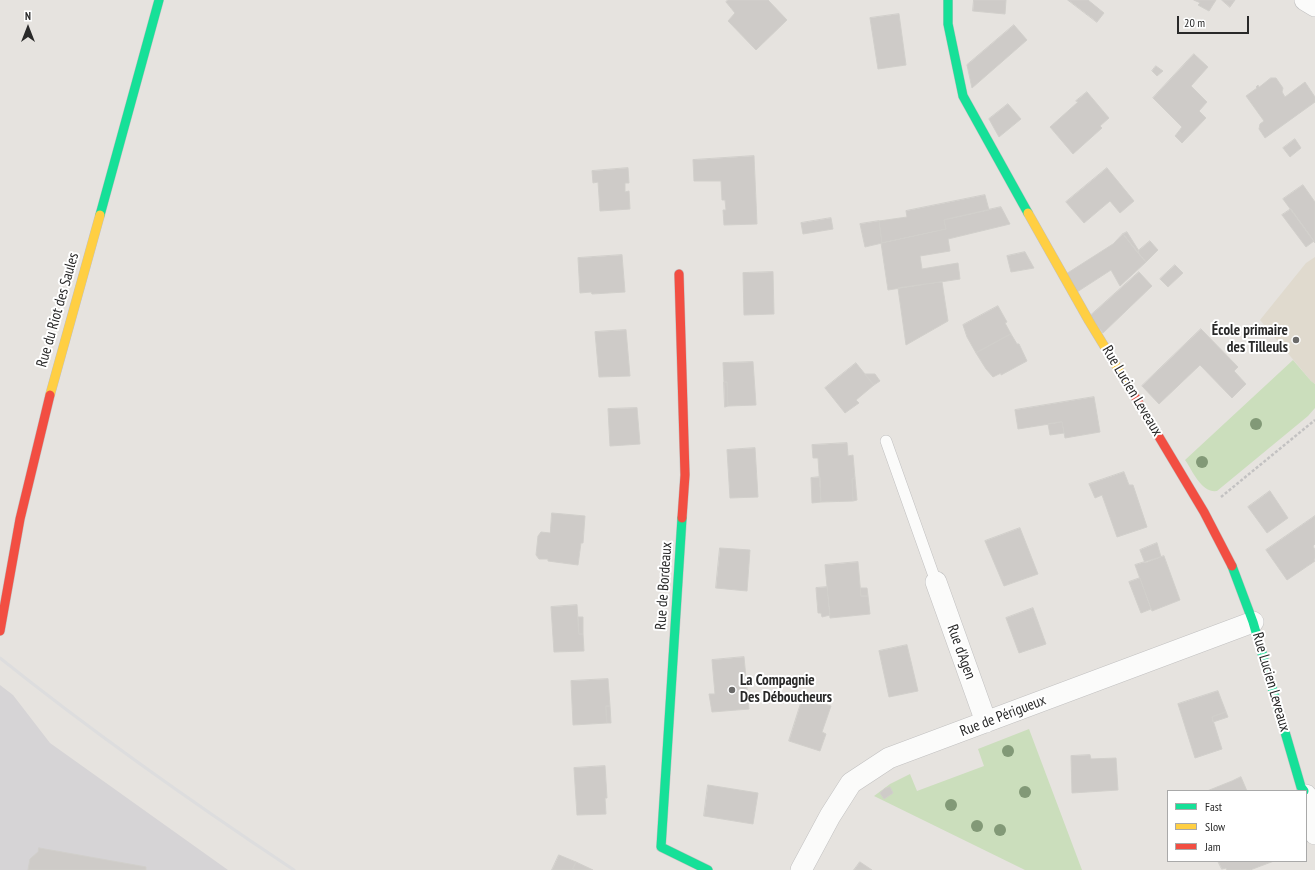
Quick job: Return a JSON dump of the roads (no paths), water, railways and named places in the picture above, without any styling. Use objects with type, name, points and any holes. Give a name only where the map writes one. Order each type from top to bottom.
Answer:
[{"type":"street","name":"Rue du Riot des Saules","points":[[0,631],[20,519],[42,424],[159,0]]},
{"type":"street","name":"Rue Lucien Leveaux","points":[[948,0],[948,24],[963,96],[1090,321],[1204,512],[1233,567],[1253,622],[1301,786],[1304,790]]},
{"type":"street","points":[[1306,0],[1315,6]]},
{"type":"street","name":"Rue de Bordeaux","points":[[679,274],[685,475],[661,847],[708,870]]},
{"type":"street","name":"Rue d'Agen","points":[[936,582],[986,722]]},
{"type":"street","name":"Rue de Périgueux","points":[[801,870],[830,816],[851,783],[889,758],[1253,622]]},
{"type":"street","points":[[1309,797],[1315,834]]},
{"type":"lane","points":[[886,441],[936,582]]},
{"type":"railway","points":[[0,658],[72,714],[145,767],[294,870]]},
{"type":"place","name":"École primaire des Tilleuls","points":[[1296,340]]},
{"type":"place","name":"La Compagnie Des Déboucheurs","points":[[732,690]]}]
